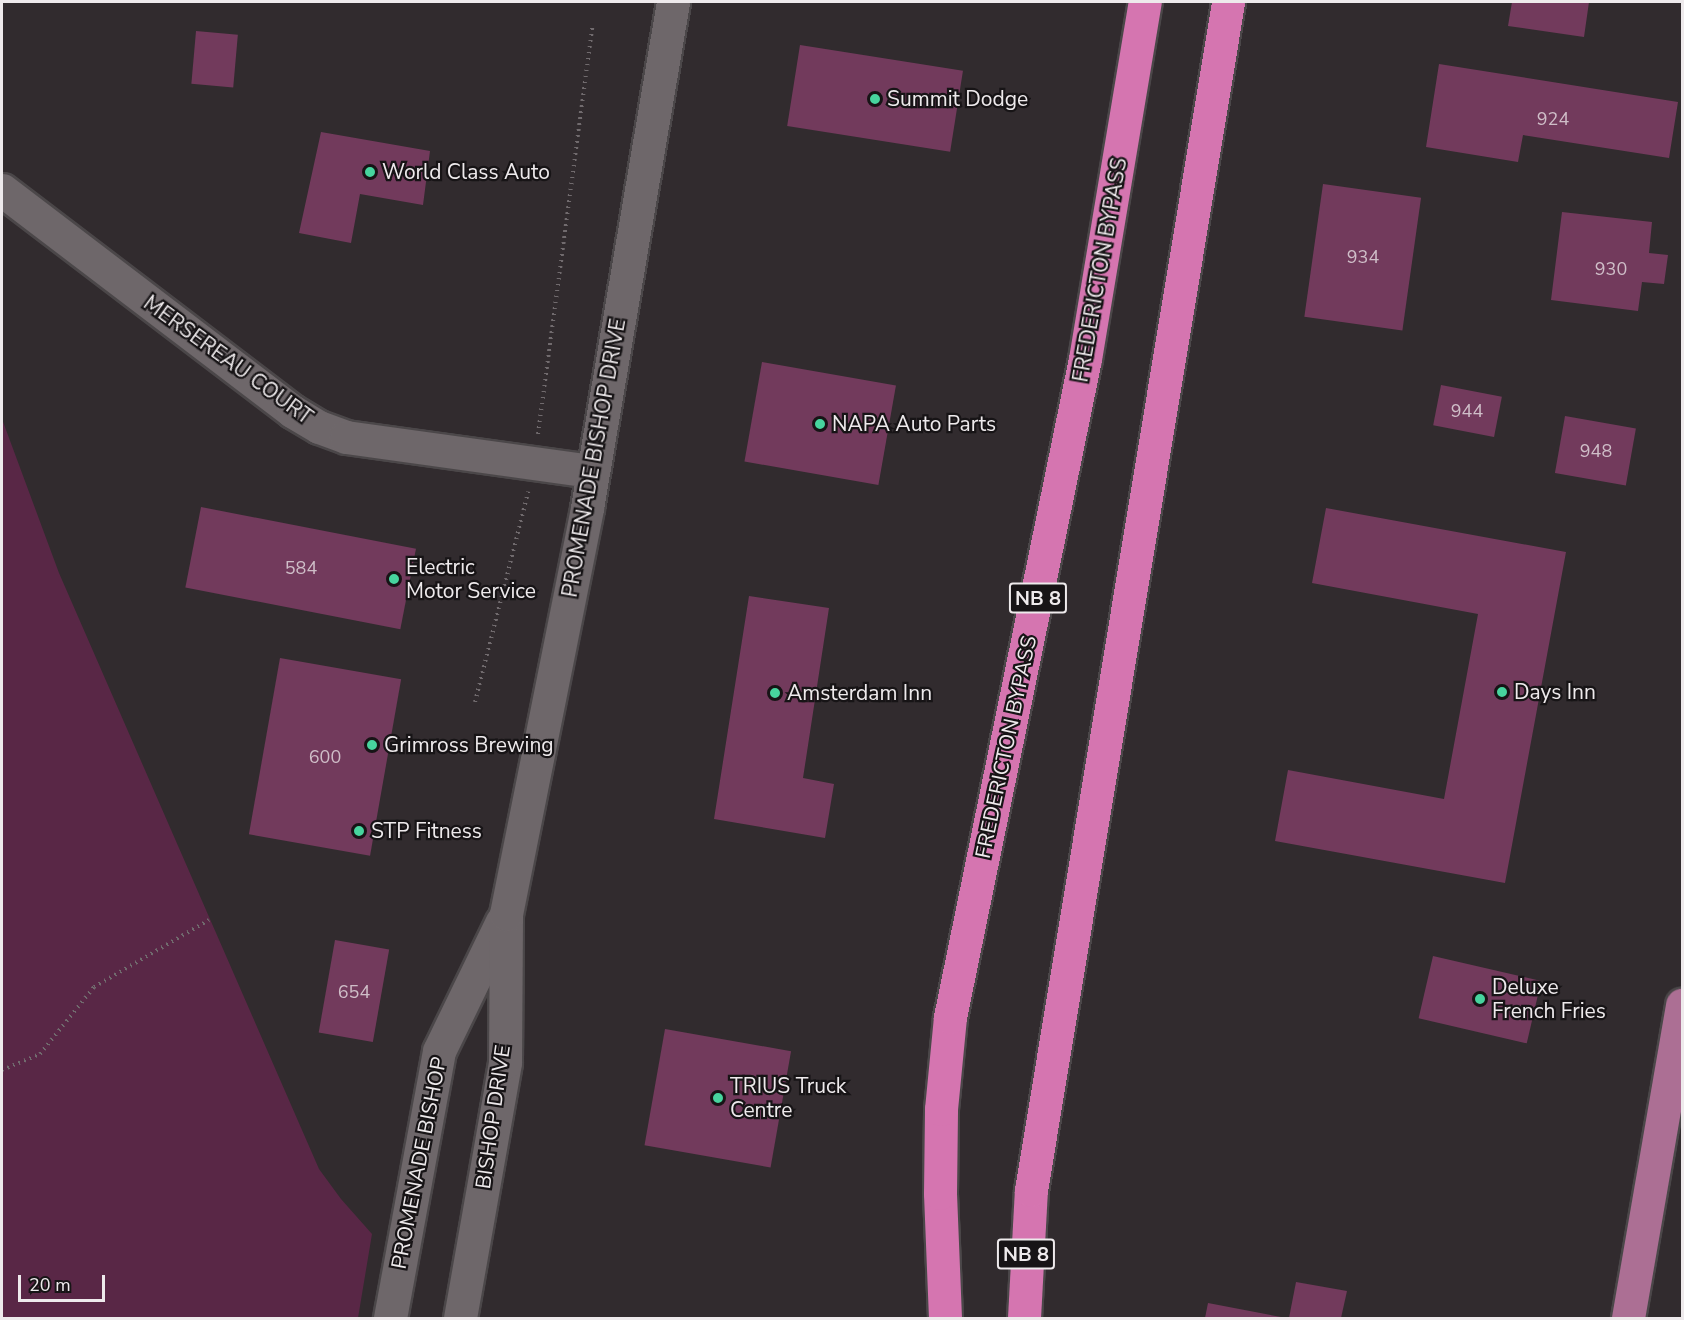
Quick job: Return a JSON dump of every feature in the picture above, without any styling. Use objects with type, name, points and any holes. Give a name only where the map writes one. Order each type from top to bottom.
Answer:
[{"type":"highway","name":"FREDERICTON BYPASS","points":[[945,1318],[940,1181],[941,1109],[950,1017],[1085,360],[1145,2]]},
{"type":"highway","name":"NB 8","points":[[1024,1318],[1031,1190],[1228,2]]},
{"type":"main road","points":[[1628,1318],[1683,1005]]},
{"type":"street","name":"PROMENADE BISHOP DRIVE","points":[[506,914],[592,471],[673,2]]},
{"type":"street","name":"MERSEREAU COURT","points":[[2,190],[292,411],[319,427],[346,437],[592,471]]},
{"type":"street","name":"PROMENADE BISHOP","points":[[390,1318],[439,1051],[506,914]]},
{"type":"street","name":"BISHOP DRIVE","points":[[460,1318],[505,1062],[506,914]]},
{"type":"path","points":[[475,702],[534,463],[592,27]]},
{"type":"path","points":[[2,1070],[40,1054],[94,987],[209,920]]},
{"type":"shaded area","points":[[2,419],[59,573],[319,1169],[341,1199],[372,1234],[358,1318],[2,1318]]},
{"type":"building","points":[[1512,2],[1589,2],[1584,37],[1508,26]]},
{"type":"building","points":[[196,31],[238,35],[233,87],[191,84]]},
{"type":"building","name":"Summit Dodge","points":[[800,45],[963,71],[950,152],[787,126]]},
{"type":"building","points":[[1439,64],[1678,102],[1669,158],[1523,135],[1518,162],[1426,147]]},
{"type":"building","name":"World Class Auto","points":[[321,132],[430,151],[423,205],[360,194],[351,243],[299,233]]},
{"type":"building","points":[[1323,184],[1421,198],[1402,330],[1304,317]]},
{"type":"building","points":[[1562,212],[1652,222],[1649,253],[1668,255],[1664,284],[1642,282],[1638,311],[1551,300]]},
{"type":"building","name":"NAPA Auto Parts","points":[[762,362],[896,386],[878,485],[744,461]]},
{"type":"building","points":[[1441,385],[1502,397],[1494,437],[1433,425]]},
{"type":"building","points":[[1565,416],[1636,429],[1626,486],[1555,473]]},
{"type":"building","points":[[201,507],[416,549],[400,629],[185,587]]},
{"type":"building","name":"Days Inn","points":[[1326,508],[1566,552],[1505,883],[1275,841],[1288,770],[1444,799],[1478,614],[1312,583]]},
{"type":"building","name":"Amsterdam Inn","points":[[749,596],[829,608],[803,778],[834,784],[825,838],[714,819]]},
{"type":"building","points":[[280,658],[401,679],[370,856],[249,834]]},
{"type":"building","points":[[335,940],[389,950],[373,1042],[319,1033]]},
{"type":"building","name":"Deluxe French Fries","points":[[1433,956],[1541,981],[1527,1043],[1419,1018]]},
{"type":"building","name":"TRIUS Truck Centre","points":[[665,1029],[791,1051],[771,1167],[645,1145]]},
{"type":"building","points":[[1296,1282],[1347,1291],[1341,1318],[1289,1318]]},
{"type":"building","points":[[1208,1303],[1281,1317],[1281,1318],[1205,1318]]},
{"type":"place","name":"Summit Dodge","points":[[875,99]]},
{"type":"place","name":"World Class Auto","points":[[370,172]]},
{"type":"place","name":"NAPA Auto Parts","points":[[820,424]]},
{"type":"place","name":"Electric Motor Service","points":[[394,579]]},
{"type":"place","name":"Days Inn","points":[[1502,692]]},
{"type":"place","name":"Amsterdam Inn","points":[[775,693]]},
{"type":"place","name":"Grimross Brewing","points":[[372,745]]},
{"type":"place","name":"STP Fitness","points":[[359,831]]},
{"type":"place","name":"Deluxe French Fries","points":[[1480,999]]},
{"type":"place","name":"TRIUS Truck Centre","points":[[718,1098]]}]
